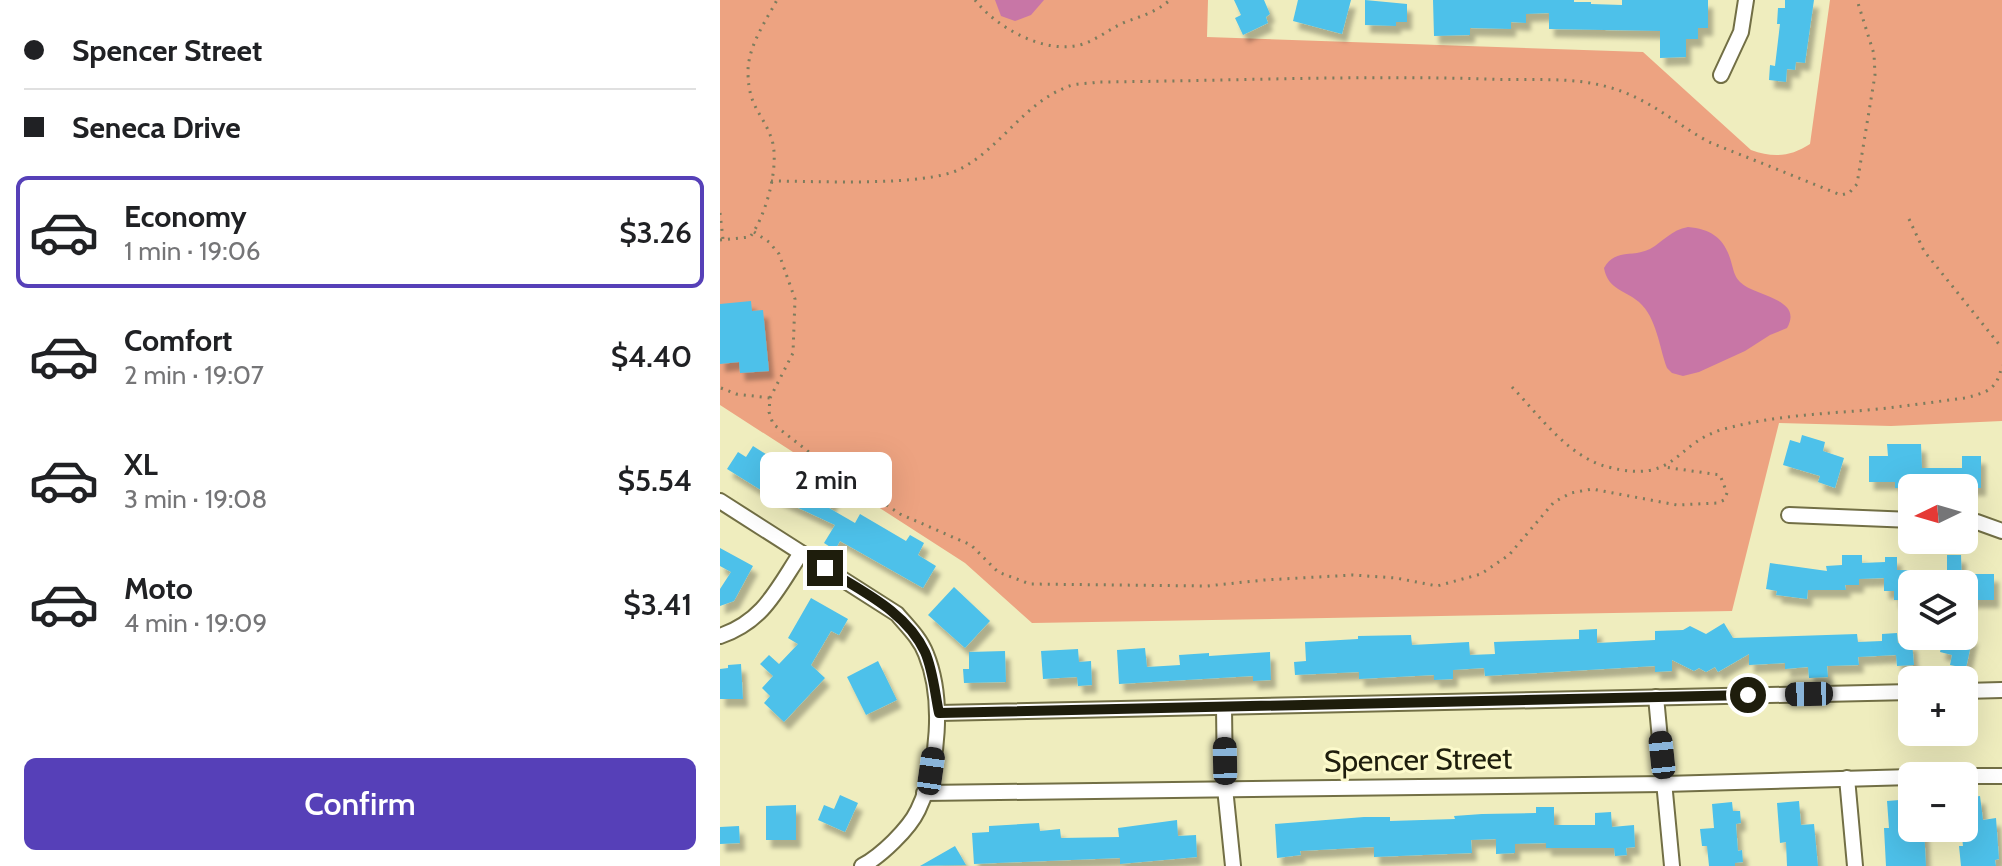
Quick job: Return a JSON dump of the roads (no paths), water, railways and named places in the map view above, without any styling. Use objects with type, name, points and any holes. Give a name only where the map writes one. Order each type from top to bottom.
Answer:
[{"type":"street","points":[[1721,75],[1741,32],[1746,0]]},
{"type":"street","points":[[720,501],[897,614],[917,637],[926,655],[939,713],[931,771],[917,812],[886,850],[862,866]]},
{"type":"street","points":[[1789,515],[1898,519]]},
{"type":"street","points":[[1978,522],[2002,531]]},
{"type":"street","points":[[720,636],[741,629],[764,610],[801,553]]},
{"type":"street","points":[[1978,691],[2002,690]]},
{"type":"street","name":"Spencer Street","points":[[939,713],[1898,692]]},
{"type":"street","points":[[1656,697],[1672,866]]},
{"type":"street","points":[[1224,707],[1225,788],[1233,866]]},
{"type":"street","points":[[1978,776],[2002,776]]},
{"type":"street","name":"Spencer Street","points":[[924,793],[1664,784],[1898,777]]},
{"type":"street","points":[[1847,778],[1855,866]]}]
